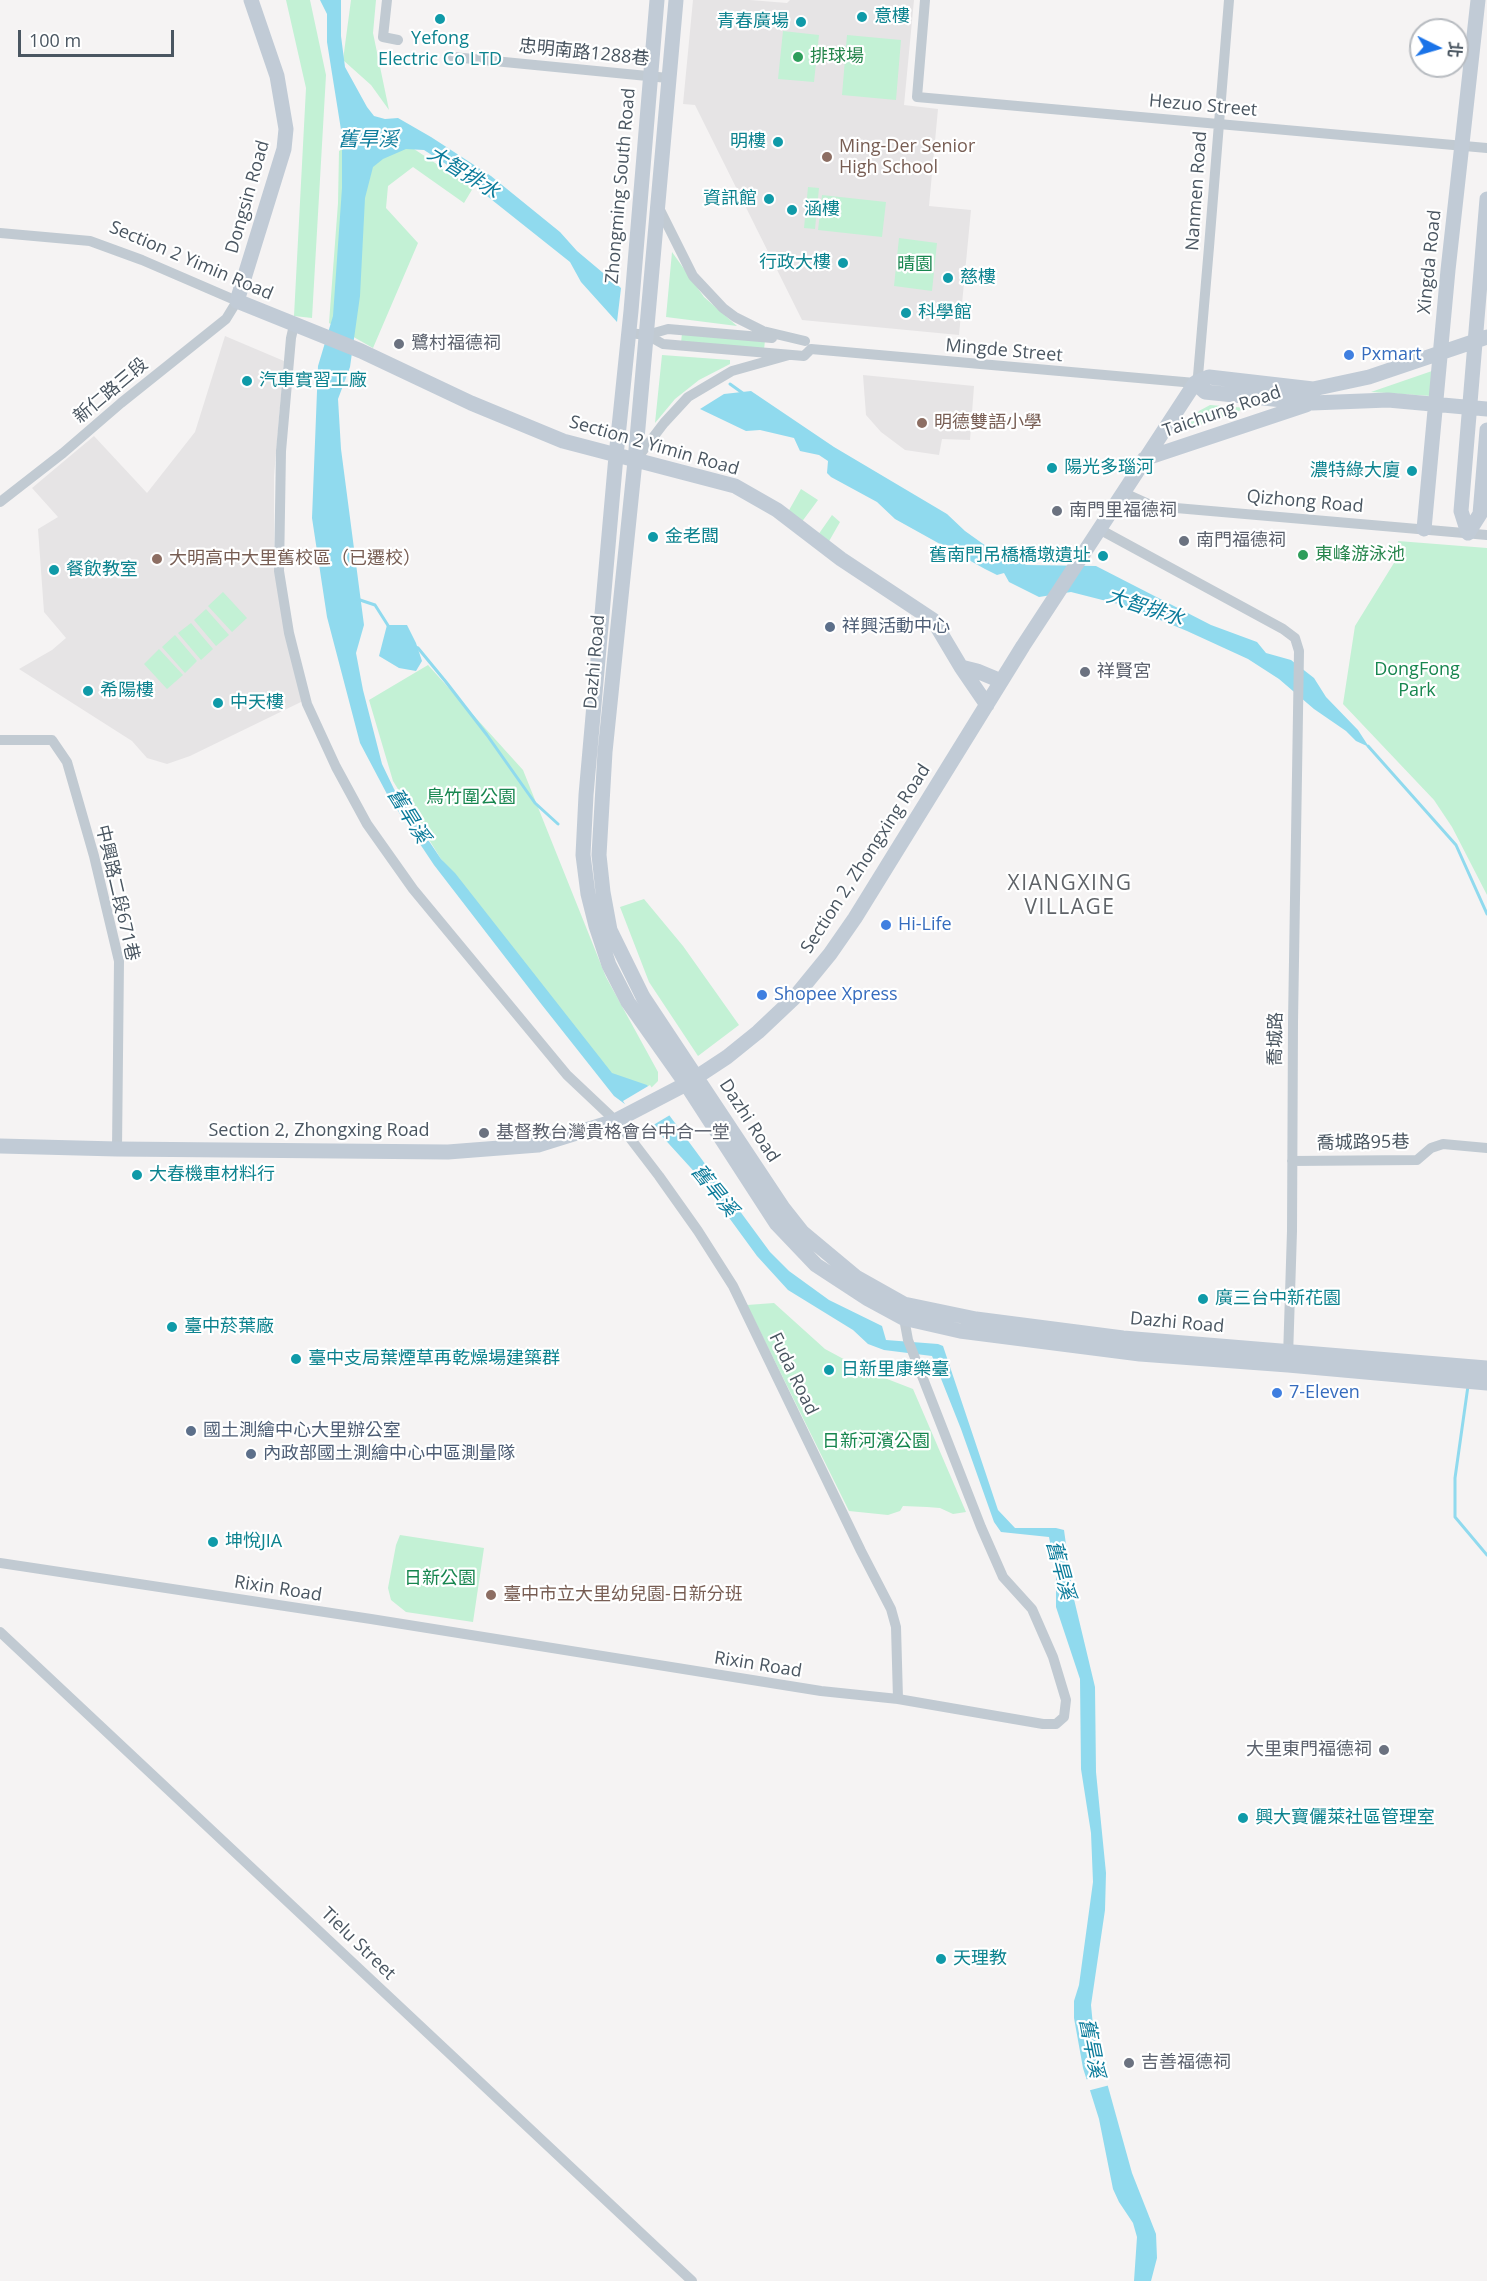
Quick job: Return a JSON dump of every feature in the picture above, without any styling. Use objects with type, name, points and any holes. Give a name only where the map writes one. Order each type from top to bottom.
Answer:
[{"type":"street","name":"Dongsin Road","points":[[237,301],[284,149],[286,129],[277,76],[251,0]]},
{"type":"street","points":[[387,0],[383,37],[398,40]]},
{"type":"street","name":"Zhongming South Road","points":[[625,374],[657,0]]},
{"type":"street","points":[[629,333],[647,335],[676,0]]},
{"type":"street","name":"Hezuo Street","points":[[925,0],[916,98],[1487,148]]},
{"type":"street","name":"Nanmen Road","points":[[1195,383],[1199,367],[1229,0]]},
{"type":"street","name":"Xingda Road","points":[[1424,529],[1440,354],[1478,0]]},
{"type":"street","name":"忠明南路1288巷","points":[[453,57],[669,78]]},
{"type":"street","points":[[1468,533],[1461,511],[1470,408],[1481,339],[1487,199]]},
{"type":"street","points":[[658,205],[693,276],[723,308],[741,321],[763,331],[808,345]]},
{"type":"street","name":"Section 2 Yimin Road","points":[[0,233],[90,241],[142,260],[360,351],[471,404],[563,441],[735,486],[777,510],[841,559],[933,620],[961,668],[987,705]]},
{"type":"street","name":"新仁路三段","points":[[0,502],[226,319],[237,301]]},
{"type":"street","name":"Fuda Road","points":[[294,325],[281,423],[279,571],[287,633],[307,704],[336,766],[368,824],[419,897],[531,1034],[567,1075],[615,1121],[659,1176],[733,1286],[891,1609],[896,1627],[898,1699]]},
{"type":"street","name":"Mingde Street","points":[[647,335],[668,328],[808,345],[1195,383]]},
{"type":"street","name":"Mingde Street","points":[[647,335],[663,344],[804,356],[808,345]]},
{"type":"street","name":"Dazhi Road","points":[[647,335],[605,752],[600,864],[610,930],[643,997],[692,1081]]},
{"type":"street","name":"Taichung Road","points":[[1034,629],[1195,383],[1209,377],[1313,389],[1369,377],[1481,339]]},
{"type":"street","points":[[635,461],[681,404],[696,391],[738,369],[789,355]]},
{"type":"street","name":"Dazhi Road","points":[[625,374],[586,795],[583,855],[586,885],[609,965],[628,1002],[692,1081],[802,1232],[856,1277],[903,1311],[1487,1383]]},
{"type":"street","name":"Taichung Road","points":[[1195,383],[1204,392],[1312,403],[1388,400],[1487,409]]},
{"type":"street","name":"Taichung Road","points":[[1144,459],[1312,403]]},
{"type":"street","points":[[1468,533],[1480,514],[1487,430]]},
{"type":"street","name":"Qizhong Road","points":[[1122,492],[1153,506],[1487,535]]},
{"type":"street","name":"喬城路","points":[[1096,533],[1283,629],[1295,638],[1299,651],[1288,1358]]},
{"type":"street","name":"Section 2, Zhongxing Road","points":[[0,1146],[448,1152],[538,1145],[615,1121],[692,1081],[758,1032],[794,998],[830,954],[855,918],[1034,629]]},
{"type":"street","points":[[961,668],[977,671],[1001,681]]},
{"type":"street","name":"中興路二段671巷","points":[[0,740],[52,740],[67,762],[94,856],[119,961],[117,1149]]},
{"type":"street","name":"喬城路95巷","points":[[1292,1161],[1417,1160],[1431,1148],[1443,1144],[1487,1148]]},
{"type":"street","name":"Rixin Road","points":[[0,1563],[371,1619],[810,1690],[898,1699],[1043,1724],[1056,1724],[1065,1717],[1067,1710],[1063,1686],[1032,1609],[1003,1577],[981,1527],[908,1340],[903,1311]]},
{"type":"street","name":"Dazhi Road","points":[[1288,1358],[1487,1368]]},
{"type":"street","name":"Tielu Street","points":[[0,1632],[692,2281]]},
{"type":"shaded area","name":"Ming-Der Senior High School","points":[[693,0],[750,0],[787,3],[790,0],[914,0],[904,105],[938,109],[929,206],[971,210],[959,335],[802,320],[695,105],[683,104]]},
{"type":"shaded area","name":"大明高中大里舊校區（已遷校）","points":[[225,336],[284,361],[274,476],[274,548],[276,571],[303,701],[190,756],[167,764],[147,758],[132,741],[19,669],[52,650],[66,638],[44,612],[38,529],[58,517],[32,488],[94,436],[147,493],[195,432]]},
{"type":"shaded area","name":"明德雙語小學","points":[[863,375],[974,386],[970,440],[942,439],[939,455],[905,450],[881,432],[866,415]]},
{"type":"green space","points":[[286,0],[310,0],[326,75],[312,318],[294,316],[306,88]]},
{"type":"green space","points":[[351,0],[376,0],[373,33],[389,110],[371,85],[343,60]]},
{"type":"green space","name":"排球場","points":[[783,31],[819,35],[814,82],[778,79]]},
{"type":"green space","points":[[847,35],[901,40],[896,100],[842,95]]},
{"type":"green space","points":[[372,132],[411,147],[473,188],[464,203],[413,167],[388,186],[386,208],[418,243],[373,348],[329,323],[338,203],[339,151]]},
{"type":"green space","points":[[808,187],[819,188],[815,229],[804,228]]},
{"type":"green space","points":[[822,195],[886,202],[882,237],[818,230]]},
{"type":"green space","name":"晴園","points":[[899,238],[937,243],[932,291],[894,286]]},
{"type":"green space","points":[[672,252],[704,297],[737,326],[666,317]]},
{"type":"green space","points":[[682,333],[765,340],[764,350],[681,343]]},
{"type":"green space","points":[[662,355],[730,360],[730,364],[699,380],[675,399],[655,423]]},
{"type":"green space","points":[[1432,371],[1431,396],[1371,392]]},
{"type":"green space","points":[[1210,405],[1247,408],[1187,430],[1186,428],[1199,411]]},
{"type":"green space","points":[[801,489],[818,500],[801,523],[788,512]]},
{"type":"green space","points":[[832,515],[840,522],[828,543],[818,535]]},
{"type":"green space","name":"DongFong Park","points":[[1398,541],[1487,548],[1487,895],[1452,827],[1434,800],[1343,704],[1355,626],[1397,558]]},
{"type":"green space","points":[[223,592],[247,618],[232,632],[208,606]]},
{"type":"green space","points":[[206,609],[229,635],[216,646],[194,620]]},
{"type":"green space","points":[[191,623],[213,649],[201,660],[178,633]]},
{"type":"green space","points":[[175,635],[197,661],[185,673],[162,647]]},
{"type":"green space","points":[[159,649],[183,675],[167,689],[144,664]]},
{"type":"green space","name":"鳥竹圍公園","points":[[428,665],[523,770],[606,977],[658,1072],[658,1081],[651,1088],[626,1087],[598,1062],[441,859],[393,781],[369,700]]},
{"type":"green space","points":[[644,899],[683,946],[739,1025],[698,1056],[649,982],[620,907]]},
{"type":"green space","name":"日新河濱公園","points":[[774,1303],[825,1349],[864,1370],[913,1389],[966,1512],[953,1514],[940,1508],[903,1506],[900,1511],[888,1515],[849,1511],[747,1305]]},
{"type":"green space","name":"日新公園","points":[[400,1535],[484,1548],[473,1622],[406,1612],[391,1600],[388,1588]]},
{"type":"water","name":"舊旱溪","points":[[320,0],[341,0],[341,36],[345,67],[374,116],[385,119],[398,118],[491,176],[560,232],[577,251],[621,288],[617,322],[581,282],[570,262],[487,196],[480,186],[424,150],[406,149],[383,159],[373,167],[365,198],[360,296],[350,367],[338,399],[341,449],[364,625],[356,653],[382,764],[394,789],[441,859],[455,873],[612,1073],[647,1085],[770,1252],[789,1271],[829,1300],[882,1326],[886,1340],[943,1346],[998,1510],[1015,1528],[1064,1530],[1073,1595],[1095,1687],[1096,1772],[1106,1873],[1105,1910],[1091,2005],[1094,2036],[1132,2173],[1156,2234],[1157,2258],[1151,2281],[1134,2281],[1137,2237],[1133,2223],[1113,2189],[1099,2119],[1083,2068],[1074,2018],[1074,2001],[1079,1985],[1093,1882],[1091,1833],[1081,1769],[1080,1679],[1056,1607],[1056,1574],[1049,1537],[1001,1532],[994,1522],[932,1356],[884,1350],[868,1344],[853,1330],[788,1290],[757,1256],[700,1178],[649,1122],[614,1096],[434,865],[388,796],[360,743],[327,617],[312,518],[318,366],[333,316],[342,188],[342,136],[327,42],[327,14]]},
{"type":"water","points":[[751,391],[834,447],[947,514],[965,531],[1000,556],[1027,565],[1096,566],[1211,625],[1257,642],[1266,653],[1291,660],[1314,678],[1326,697],[1358,730],[1369,747],[1356,741],[1279,679],[1248,659],[1126,606],[1071,592],[1039,597],[1009,582],[1004,573],[997,575],[895,519],[877,502],[831,477],[827,473],[828,461],[819,455],[800,451],[794,438],[760,430],[746,431],[700,409],[724,394]]},
{"type":"water","points":[[387,625],[407,625],[422,661],[416,671],[399,668],[379,656]]},
{"type":"pier","points":[[650,1085],[670,1115],[650,1127],[629,1111],[623,1101]]},
{"type":"pier","points":[[1107,2074],[1110,2085],[1087,2091],[1084,2080]]},
{"type":"waterway","name":"大智排水","points":[[730,384],[744,394]]},
{"type":"waterway","points":[[357,599],[375,605],[389,627]]},
{"type":"waterway","points":[[415,647],[446,682],[487,735],[535,803],[558,824]]},
{"type":"waterway","name":"大智排水","points":[[1368,746],[1456,845],[1487,914]]},
{"type":"waterway","points":[[1468,1386],[1455,1478],[1455,1517],[1487,1555]]},
{"type":"place","name":"意樓","points":[[862,17]]},
{"type":"place","name":"Yefong Electric Co LTD","points":[[440,19]]},
{"type":"place","name":"青春廣場","points":[[801,22]]},
{"type":"place","name":"排球場","points":[[798,57]]},
{"type":"place","name":"明樓","points":[[778,142]]},
{"type":"place","name":"Ming-Der Senior High School","points":[[827,157]]},
{"type":"place","name":"資訊館","points":[[769,199]]},
{"type":"place","name":"涵樓","points":[[792,210]]},
{"type":"place","name":"行政大樓","points":[[843,263]]},
{"type":"place","name":"慈樓","points":[[948,278]]},
{"type":"place","name":"科學館","points":[[906,313]]},
{"type":"place","name":"鷺村福德祠","points":[[399,344]]},
{"type":"place","name":"Pxmart","points":[[1349,355]]},
{"type":"place","name":"汽車實習工廠","points":[[247,381]]},
{"type":"place","name":"明德雙語小學","points":[[922,423]]},
{"type":"place","name":"陽光多瑙河","points":[[1052,468]]},
{"type":"place","name":"濃特綠大廈","points":[[1412,471]]},
{"type":"place","name":"南門里福德祠","points":[[1057,511]]},
{"type":"place","name":"金老闆","points":[[653,537]]},
{"type":"place","name":"南門福德祠","points":[[1184,541]]},
{"type":"place","name":"東峰游泳池","points":[[1303,555]]},
{"type":"place","name":"舊南門吊橋橋墩遺址","points":[[1103,556]]},
{"type":"place","name":"大明高中大里舊校區（已遷校）","points":[[157,559]]},
{"type":"place","name":"餐飲教室","points":[[54,570]]},
{"type":"place","name":"祥興活動中心","points":[[830,627]]},
{"type":"place","name":"祥賢宮","points":[[1085,672]]},
{"type":"place","name":"希陽樓","points":[[88,691]]},
{"type":"place","name":"中天樓","points":[[218,703]]},
{"type":"place","name":"Hi-Life","points":[[886,925]]},
{"type":"place","name":"Shopee Xpress","points":[[762,995]]},
{"type":"place","name":"基督教台灣貴格會台中合一堂","points":[[484,1133]]},
{"type":"place","name":"大春機車材料行","points":[[137,1175]]},
{"type":"place","name":"廣三台中新花園","points":[[1203,1299]]},
{"type":"place","name":"臺中菸葉廠","points":[[172,1327]]},
{"type":"place","name":"臺中支局葉煙草再乾燥場建築群","points":[[296,1359]]},
{"type":"place","name":"日新里康樂臺","points":[[829,1370]]},
{"type":"place","name":"7-Eleven","points":[[1277,1393]]},
{"type":"place","name":"國土測繪中心大里辦公室","points":[[191,1431]]},
{"type":"place","name":"內政部國土測繪中心中區測量隊","points":[[251,1454]]},
{"type":"place","name":"坤悅JIA","points":[[213,1542]]},
{"type":"place","name":"臺中市立大里幼兒園-日新分班","points":[[491,1595]]},
{"type":"place","name":"大里東門福德祠","points":[[1384,1750]]},
{"type":"place","name":"興大寶儷萊社區管理室","points":[[1243,1818]]},
{"type":"place","name":"天理教","points":[[941,1959]]},
{"type":"place","name":"吉善福德祠","points":[[1129,2063]]},
{"type":"district","name":"XIANGXING VILLAGE","points":[[1070,896]]}]
